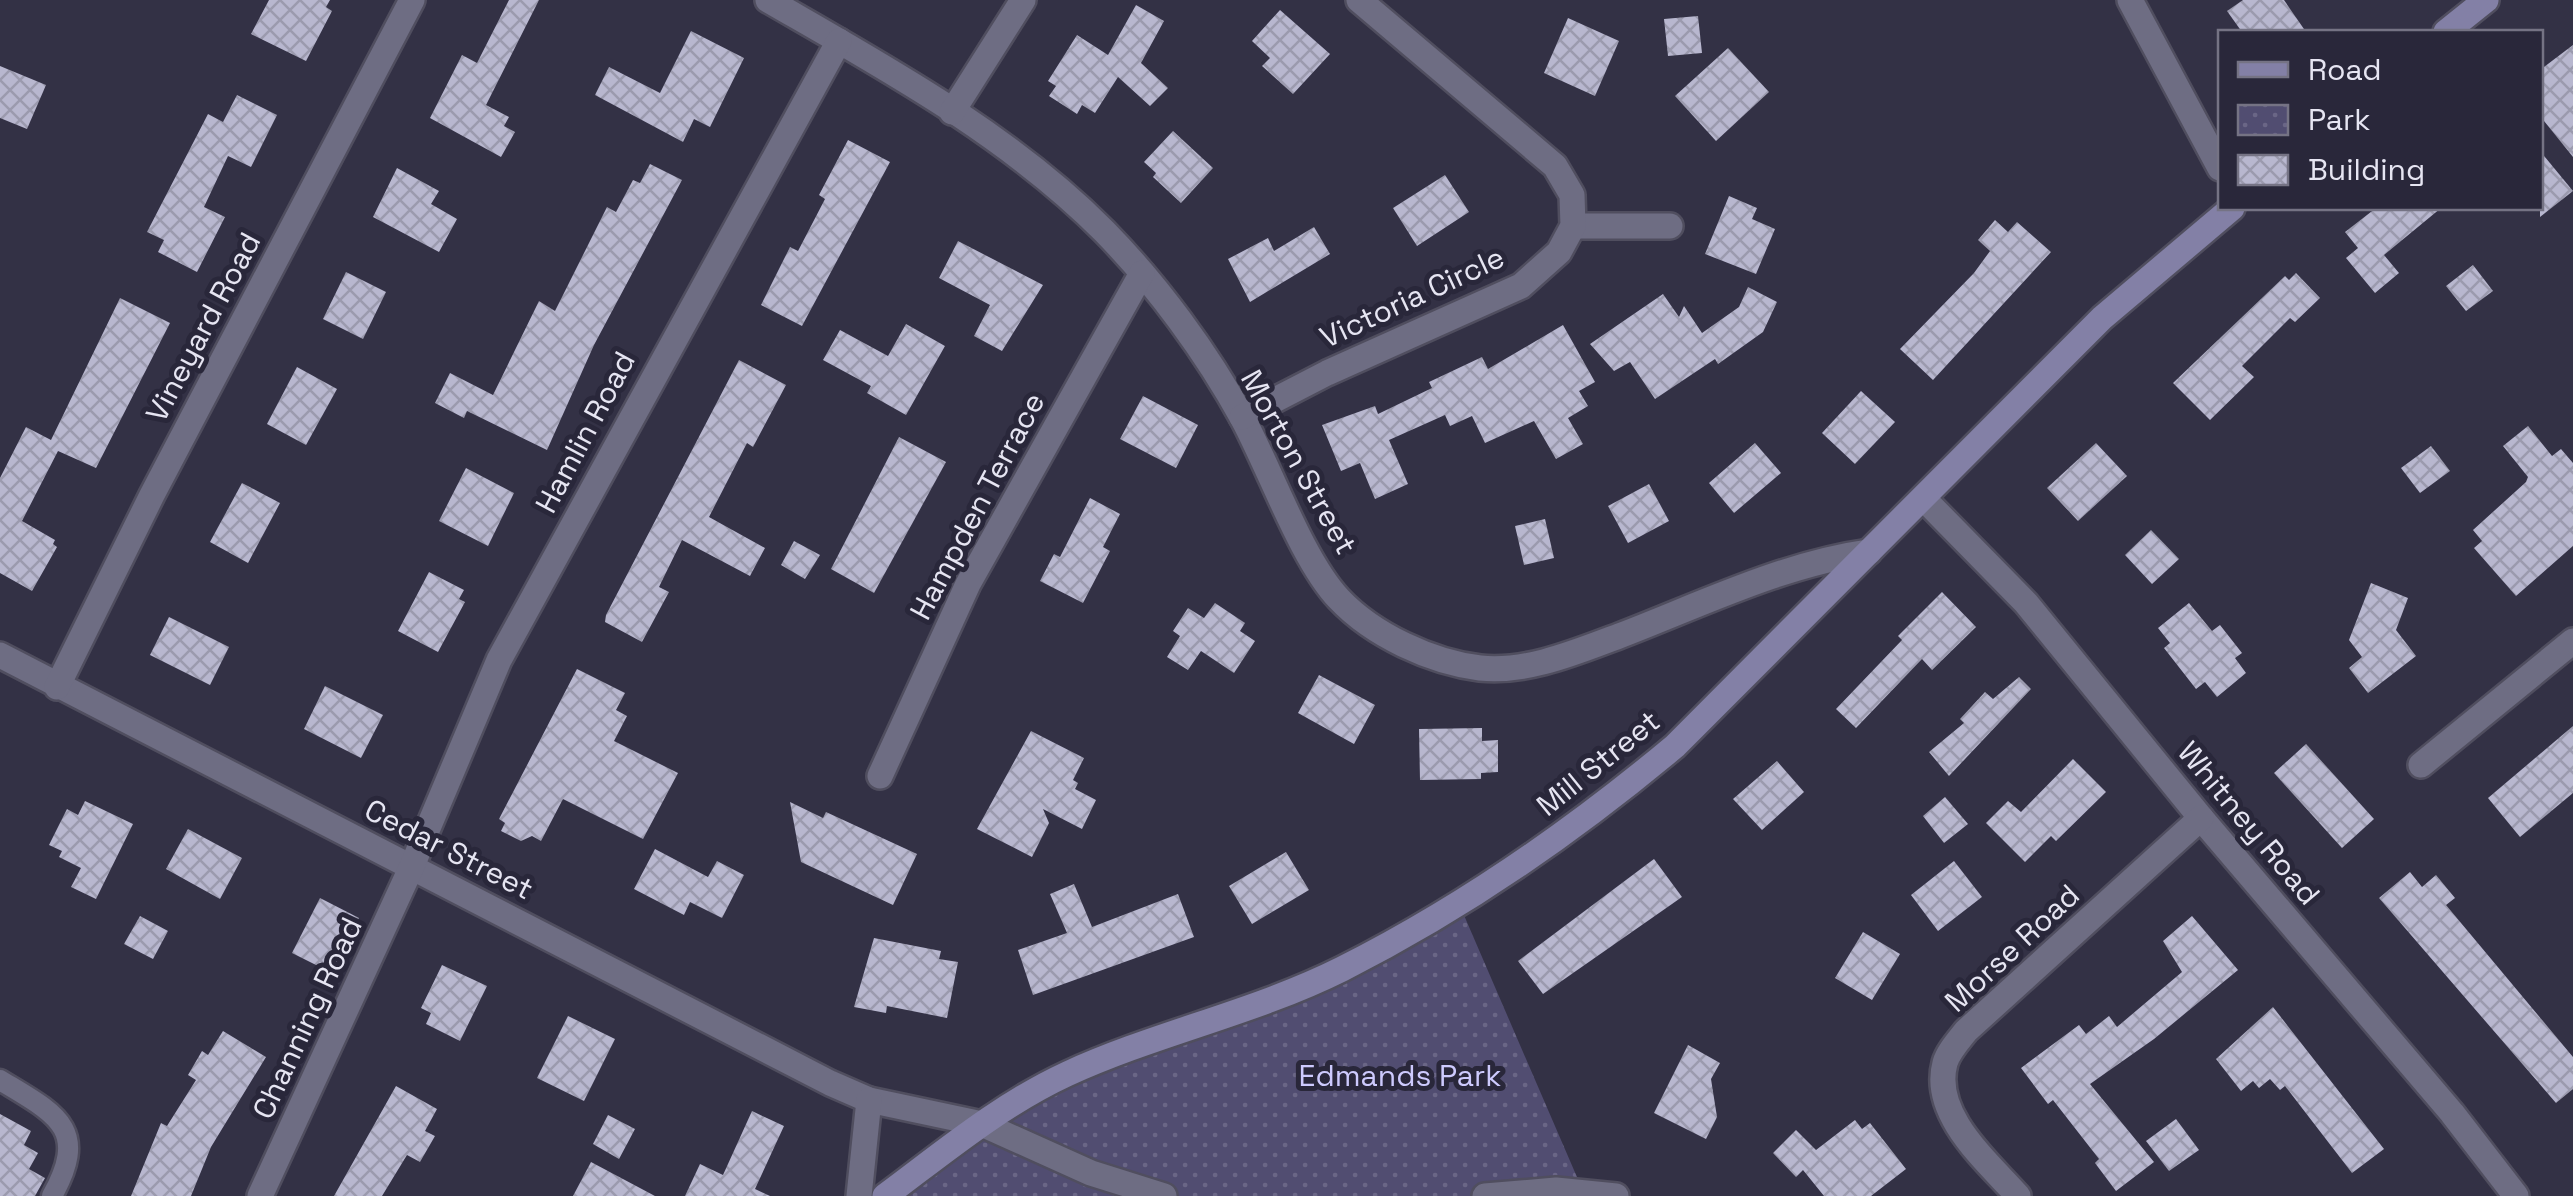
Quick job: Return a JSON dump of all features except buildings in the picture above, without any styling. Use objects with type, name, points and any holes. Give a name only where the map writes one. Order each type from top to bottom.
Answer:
[{"type":"street","name":"Vineyard Road","points":[[57,688],[152,495],[412,0]]},
{"type":"street","name":"Morton Street","points":[[768,0],[952,112],[1042,175],[1103,230],[1142,273],[1242,417],[1296,528],[1338,598],[1381,633],[1431,656],[1482,668],[1552,660],[1819,559],[1869,552]]},
{"type":"street","points":[[952,112],[1023,0]]},
{"type":"street","points":[[1359,0],[1554,166],[1572,195],[1574,226],[1670,226]]},
{"type":"street","points":[[2130,0],[2218,164]]},
{"type":"street","points":[[2448,30],[2486,0]]},
{"type":"street","name":"Hamlin Road","points":[[412,866],[499,660],[839,41]]},
{"type":"street","name":"Mill Street","points":[[884,1196],[982,1124],[1063,1076],[1339,970],[1460,906],[1611,800],[1674,746],[1925,500],[2102,318],[2230,210]]},
{"type":"street","name":"Victoria Circle","points":[[1242,417],[1327,373],[1521,286],[1558,252],[1574,226]]},
{"type":"street","name":"Hampden Terrace","points":[[880,776],[968,584],[1142,273]]},
{"type":"street","name":"Whitney Road","points":[[1925,500],[2026,603],[2201,818],[2454,1116],[2516,1196]]},
{"type":"street","points":[[2421,764],[2573,641]]},
{"type":"street","name":"Cedar Street","points":[[0,655],[57,688],[869,1100],[982,1124],[1092,1172],[1164,1196]]},
{"type":"street","name":"Morse Road","points":[[2018,1196],[1962,1133],[1942,1088],[1945,1060],[1966,1031],[2201,818]]},
{"type":"street","name":"Channing Road","points":[[260,1196],[412,866]]},
{"type":"street","points":[[859,1196],[869,1100]]},
{"type":"street","points":[[1485,1196],[1542,1190],[1616,1196]]},
{"type":"lane","points":[[0,1080],[46,1108],[70,1142],[69,1166],[52,1196]]},
{"type":"green space","name":"Edmands Park","points":[[1460,906],[1583,1191],[1616,1196],[885,1196],[982,1124],[1247,1009]]}]
